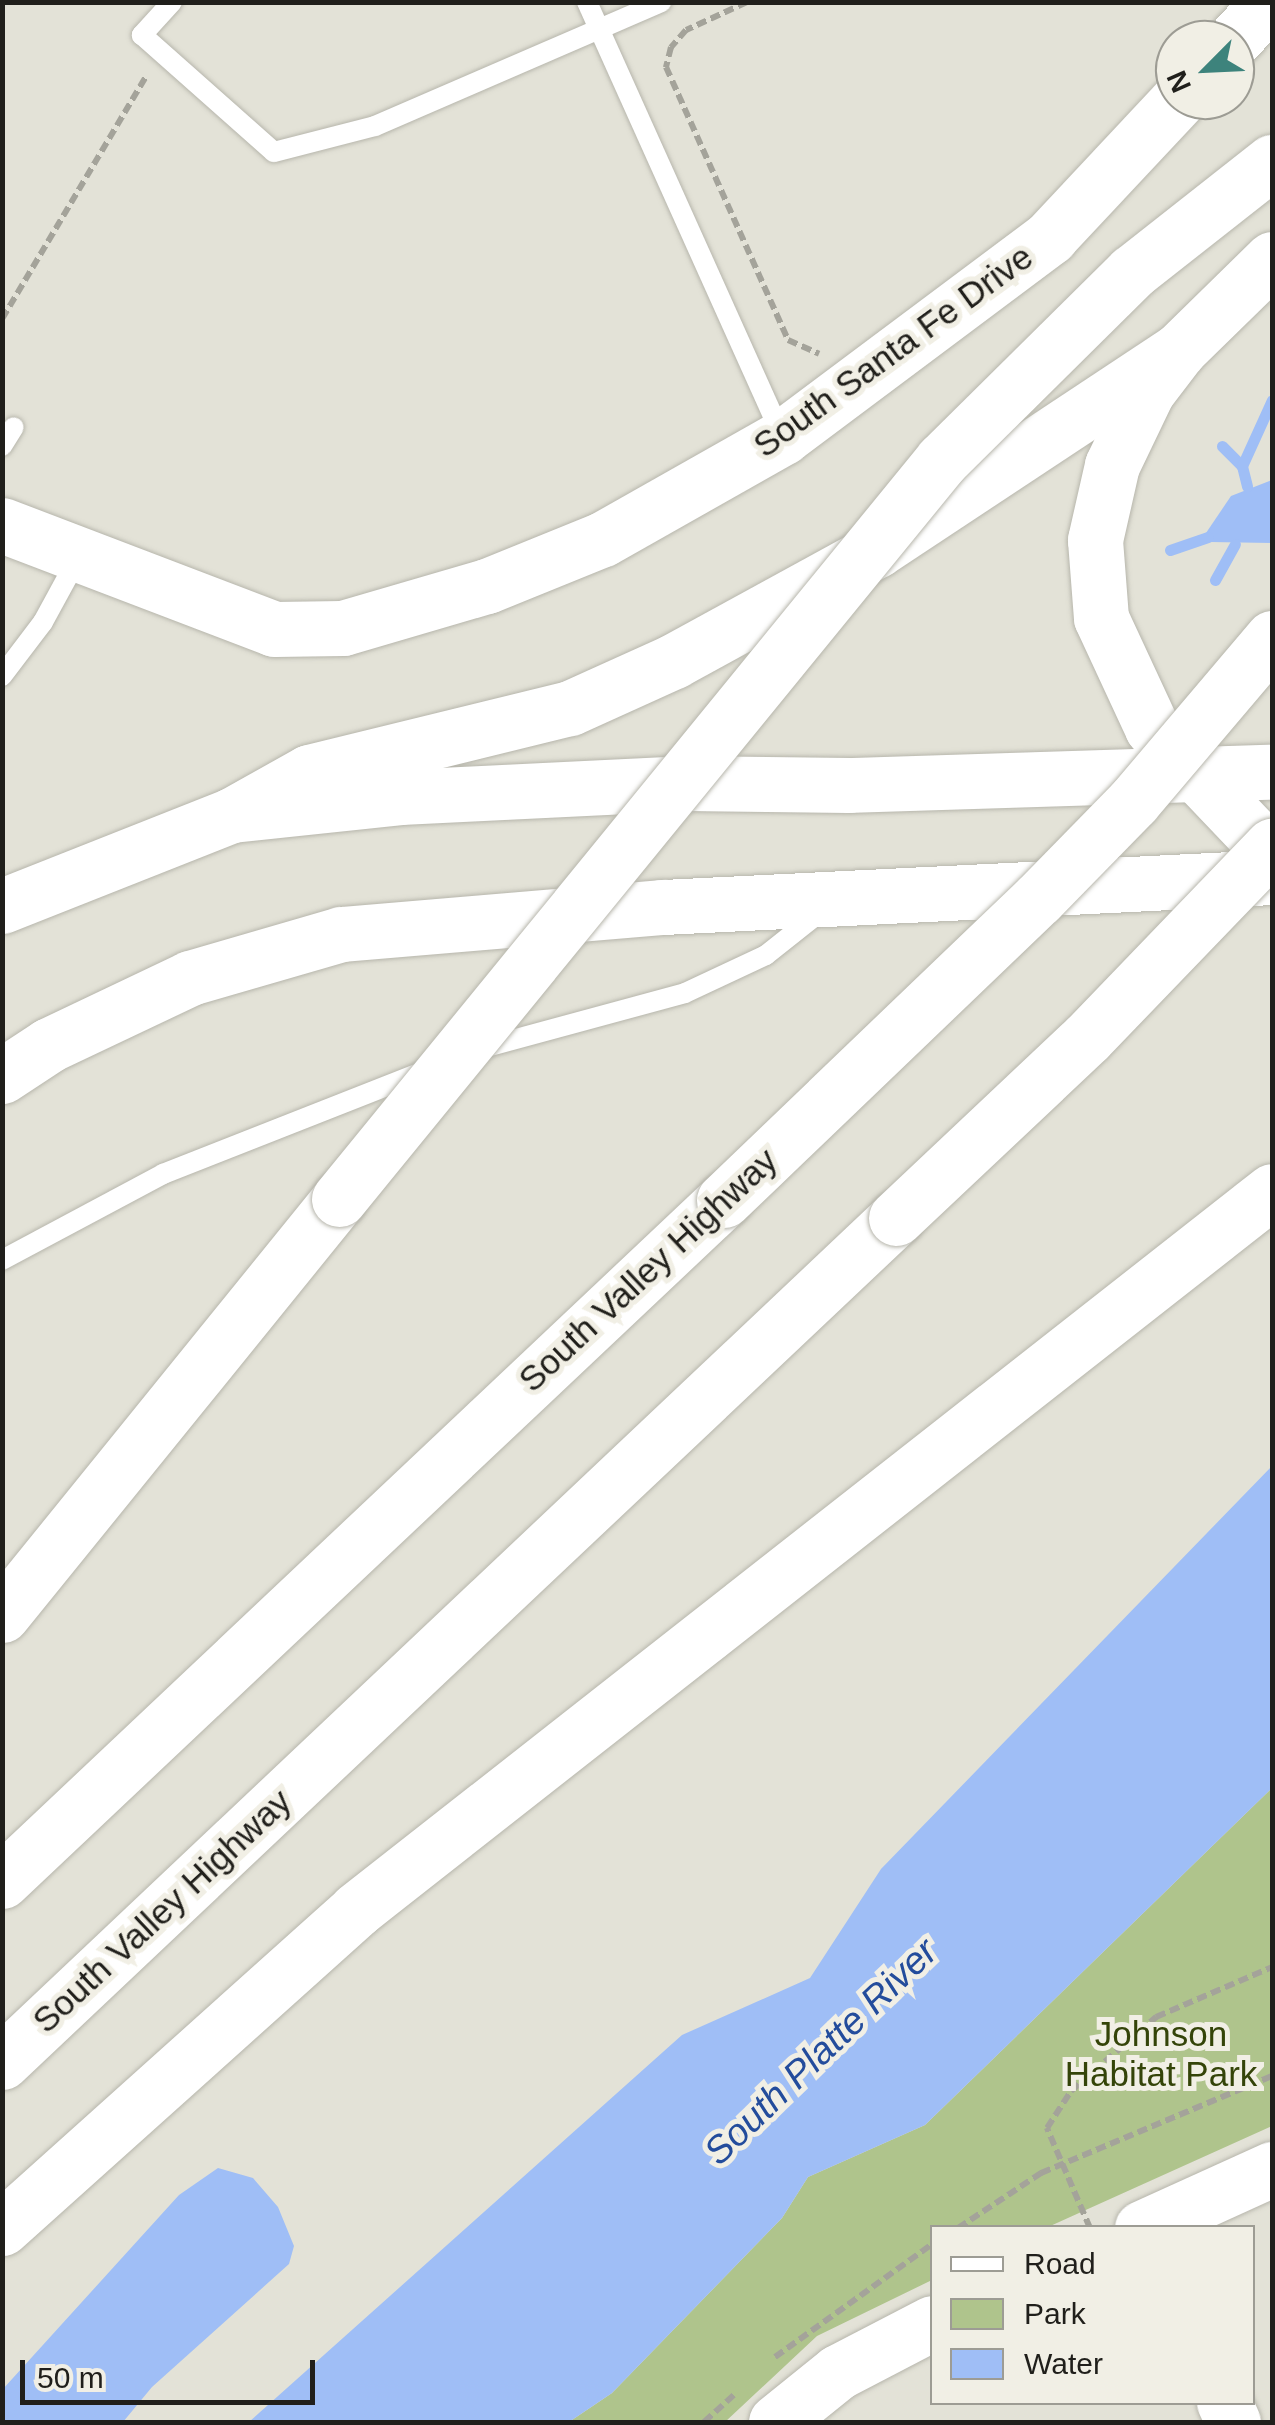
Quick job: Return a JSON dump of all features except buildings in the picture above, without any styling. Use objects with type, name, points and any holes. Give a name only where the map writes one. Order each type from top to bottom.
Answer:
[{"type":"main road","name":"South Santa Fe Drive","points":[[2,524],[274,628],[343,628],[488,586],[603,539],[783,437],[1050,238],[1159,120]]},
{"type":"main road","points":[[2,1614],[968,431],[1132,272],[1272,162]]},
{"type":"main road","points":[[1272,260],[1179,350],[1131,420],[1112,465],[1095,540],[1100,618],[1152,728],[1272,854]]},
{"type":"main road","points":[[2,906],[232,815],[309,772],[570,708],[674,661],[878,550],[1062,422],[1179,350]]},
{"type":"main road","name":"South Valley Highway","points":[[2,1881],[1040,898],[1133,802],[1272,638]]},
{"type":"main road","points":[[232,815],[400,798],[669,784],[1272,772]]},
{"type":"main road","name":"South Valley Highway","points":[[2,2062],[1132,994],[1272,846]]},
{"type":"main road","points":[[2,1076],[49,1045],[190,978],[341,934],[839,898],[1272,876]]},
{"type":"main road","points":[[2,2228],[356,1910],[1272,1191]]},
{"type":"main road","points":[[1149,2225],[1272,2170]]},
{"type":"main road","points":[[776,2422],[838,2372],[930,2325]]},
{"type":"lane","points":[[172,2],[142,34],[274,152],[358,132],[661,2]]},
{"type":"lane","points":[[587,2],[783,437]]},
{"type":"lane","points":[[2,446],[14,428]]},
{"type":"lane","points":[[6,668],[80,556]]},
{"type":"lane","points":[[2,1260],[163,1174],[519,1034],[686,994],[766,955],[839,898]]},
{"type":"path","points":[[747,2],[676,38],[667,56],[668,79],[788,340],[820,355]]},
{"type":"path","points":[[2,319],[159,50]]},
{"type":"path","points":[[1088,2225],[1058,2165],[1047,2128],[1070,2091],[1156,2017],[1272,1967]]},
{"type":"path","points":[[963,2225],[1058,2165],[1272,2076]]},
{"type":"green space","name":"Johnson Habitat Park","points":[[1272,1788],[1272,2126],[1052,2225],[930,2225],[930,2281],[817,2336],[725,2422],[569,2422],[612,2393],[782,2218],[808,2177],[925,2125]]},
{"type":"water","points":[[1272,480],[1272,543],[1210,542],[1206,533],[1231,496]]},
{"type":"water","name":"South Platte River","points":[[1272,1466],[1272,1788],[925,2125],[808,2177],[782,2218],[612,2393],[569,2422],[249,2422],[682,2035],[810,1978],[881,1869]]},
{"type":"water","points":[[218,2168],[253,2178],[278,2207],[294,2246],[289,2264],[152,2387],[123,2422],[3,2422],[3,2389],[179,2195]]},
{"type":"waterway","points":[[1242,466],[1272,400]]},
{"type":"waterway","points":[[1222,446],[1242,466],[1247,486]]},
{"type":"waterway","points":[[1170,550],[1208,537]]},
{"type":"waterway","points":[[1215,580],[1235,544]]}]
